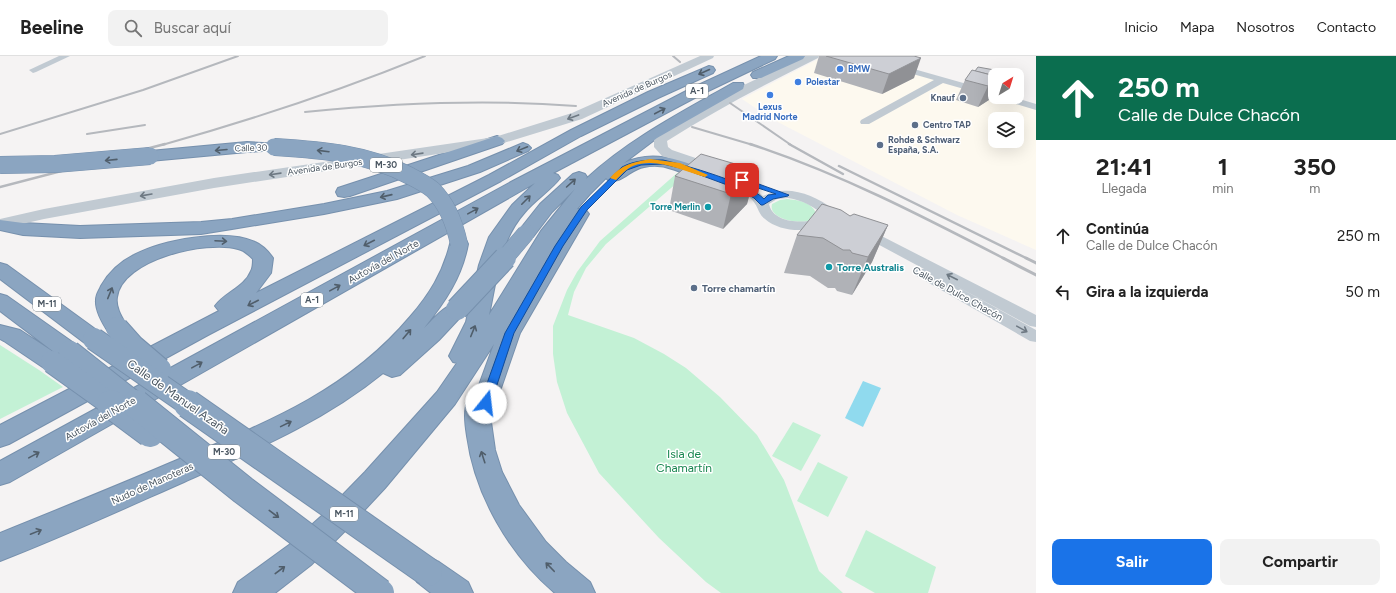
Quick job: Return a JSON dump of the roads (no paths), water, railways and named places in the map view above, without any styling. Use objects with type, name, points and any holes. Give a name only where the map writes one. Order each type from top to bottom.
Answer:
[{"type":"highway","points":[[336,396],[361,390],[390,370],[431,335],[492,273],[561,193],[599,160],[648,130],[772,62],[799,56]]},
{"type":"highway","name":"Autovía del Norte","points":[[0,474],[517,186],[713,61]]},
{"type":"highway","points":[[249,593],[300,555],[335,522],[375,480],[446,398],[492,329],[550,231],[572,202],[596,178],[644,140],[700,108],[772,62]]},
{"type":"highway","name":"Autovía del Norte","points":[[0,437],[200,330],[495,178],[618,122],[772,62]]},
{"type":"highway","points":[[700,108],[750,87]]},
{"type":"highway","points":[[0,225],[24,229],[80,232],[202,228],[324,209],[391,195],[474,169],[595,118],[618,122]]},
{"type":"highway","points":[[375,480],[448,380],[466,347],[478,319],[494,248],[509,221],[526,200],[539,188],[618,122]]},
{"type":"highway","points":[[159,229],[261,214],[326,198],[497,141]]},
{"type":"highway","name":"Calle 30","points":[[0,165],[55,164],[247,148],[274,147],[319,150],[363,158],[398,169],[434,190],[448,211],[454,224],[459,244]]},
{"type":"highway","points":[[478,419],[483,415],[488,391],[509,333],[565,237],[584,208],[616,176],[631,164],[650,161],[663,162],[699,172]]},
{"type":"highway","points":[[83,345],[108,312],[107,295],[118,276],[136,262],[166,249],[191,243],[215,241],[235,242],[252,247],[263,258],[262,273],[246,291],[224,308],[200,330]]},
{"type":"highway","name":"Nudo de Manoteras","points":[[0,547],[109,502],[288,424],[336,396],[380,363],[399,344],[436,300],[448,280],[457,256],[459,244]]},
{"type":"highway","name":"M-11","points":[[0,269],[83,345]]},
{"type":"highway","points":[[525,274],[484,372],[479,393],[478,419],[481,451],[491,481],[504,507],[529,544],[552,570],[579,593]]},
{"type":"highway","name":"M-11","points":[[0,301],[83,345]]},
{"type":"highway","points":[[0,332],[12,336],[83,345],[214,480],[243,490],[380,593]]},
{"type":"highway","name":"Calle de Manuel Azaña","points":[[83,345],[428,572],[457,593]]},
{"type":"highway","points":[[0,429],[69,400]]},
{"type":"street","points":[[33,70],[63,56]]},
{"type":"street","points":[[785,195],[667,153],[661,149],[661,139],[750,87],[814,56]]},
{"type":"street","points":[[859,56],[988,93]]},
{"type":"street","points":[[34,59],[34,64],[43,66]]},
{"type":"street","name":"Avenida de Burgos","points":[[0,225],[44,214],[214,183],[497,141],[577,116],[713,61]]},
{"type":"street","points":[[865,122],[941,80]]},
{"type":"street","points":[[1024,101],[1036,105]]},
{"type":"street","points":[[1024,102],[1036,105]]},
{"type":"street","points":[[1024,102],[1036,105]]},
{"type":"street","points":[[699,172],[748,191],[757,196],[763,203],[771,197],[785,195]]},
{"type":"street","name":"Calle de Dulce Chacón","points":[[785,195],[815,203],[824,210],[971,293],[1036,337]]},
{"type":"street","name":"Calle de Dulce Chacón","points":[[763,203],[764,210],[777,220],[799,226],[812,225],[845,234],[1036,322]]},
{"type":"street","points":[[812,225],[822,221],[825,214],[824,210]]},
{"type":"water","points":[[863,381],[881,388],[863,427],[845,418]]},
{"type":"railway","points":[[0,134],[143,90],[238,56]]},
{"type":"railway","points":[[162,145],[295,104],[425,56]]},
{"type":"railway","points":[[673,56],[680,62]]},
{"type":"railway","points":[[305,112],[373,106],[474,102],[576,106]]},
{"type":"railway","points":[[730,103],[791,145]]},
{"type":"railway","points":[[87,134],[145,125]]},
{"type":"railway","points":[[692,127],[752,145]]},
{"type":"railway","points":[[0,187],[165,144]]},
{"type":"railway","points":[[789,144],[843,174]]},
{"type":"railway","points":[[752,145],[816,168],[880,196],[1005,259]]},
{"type":"railway","points":[[839,166],[1028,259]]},
{"type":"railway","points":[[1003,258],[1036,275]]},
{"type":"railway","points":[[1028,259],[1036,263]]},
{"type":"place","name":"BMW","points":[[840,69]]},
{"type":"place","name":"Polestar","points":[[798,82]]},
{"type":"place","name":"Lexus Madrid Norte","points":[[770,95]]},
{"type":"place","name":"Knauf","points":[[963,98]]},
{"type":"place","name":"Centro TAP","points":[[915,125]]},
{"type":"place","name":"Rohde & Schwarz España, S.A.","points":[[880,145]]},
{"type":"place","name":"Torre Merlin","points":[[708,207]]},
{"type":"place","name":"Torre Australis","points":[[829,267]]},
{"type":"place","name":"Torre chamartín","points":[[694,288]]},
{"type":"park label","name":"Isla de Chamartín","points":[[684,461]]}]
